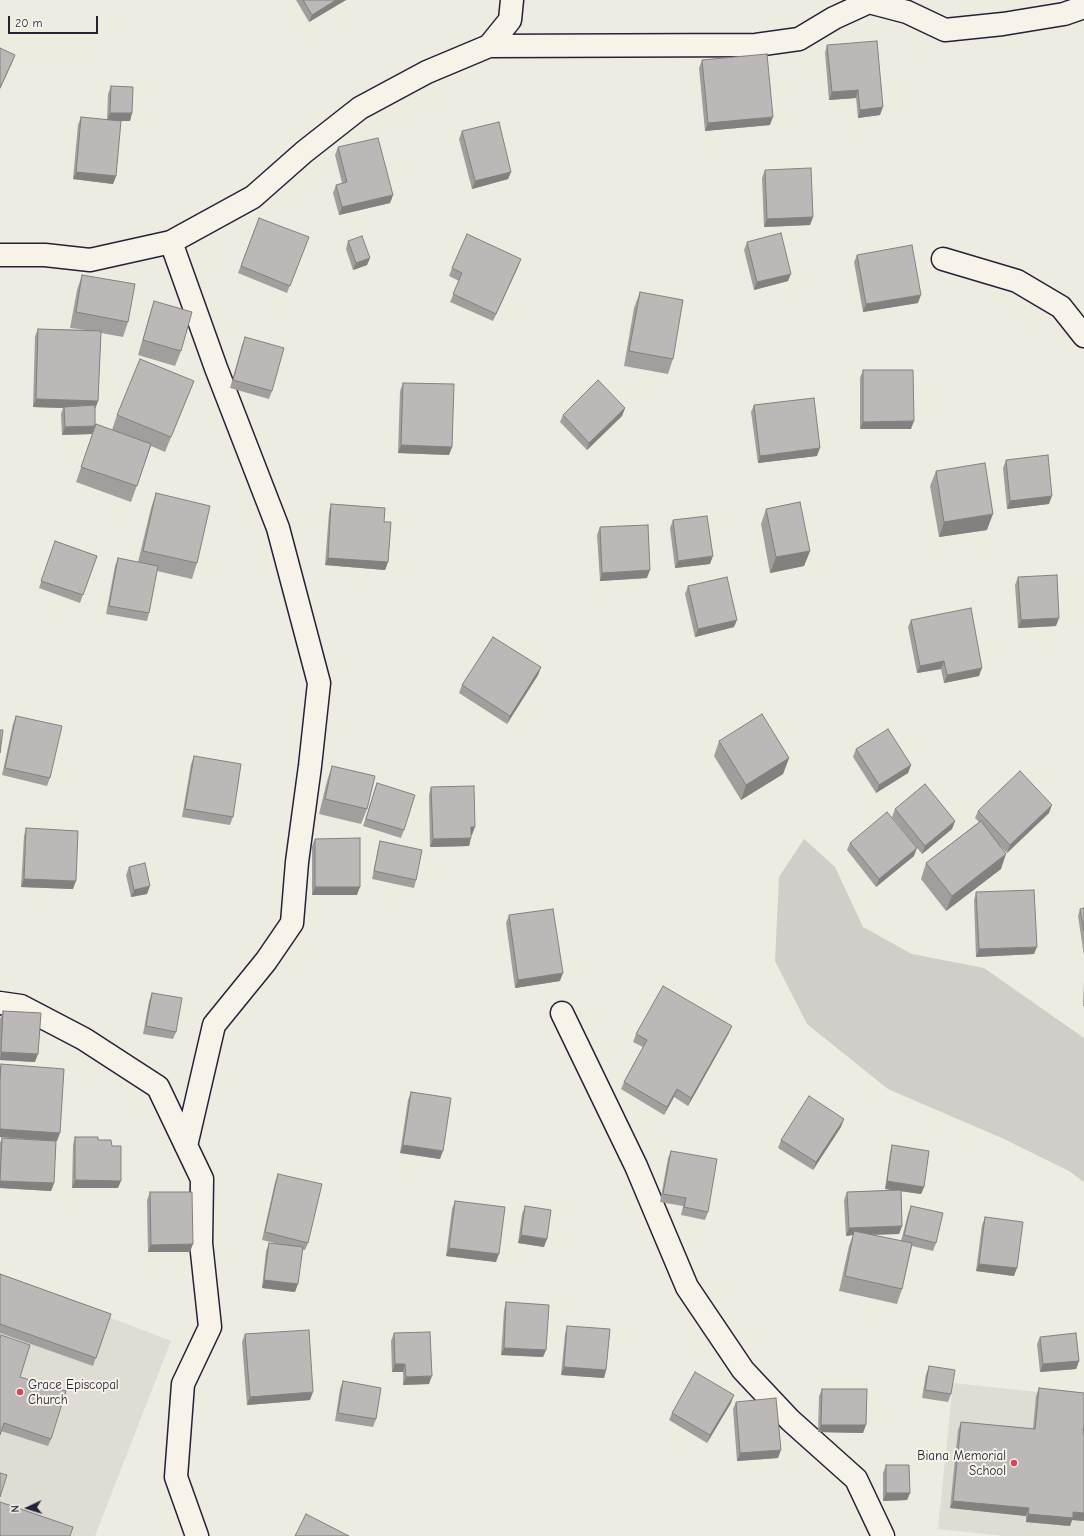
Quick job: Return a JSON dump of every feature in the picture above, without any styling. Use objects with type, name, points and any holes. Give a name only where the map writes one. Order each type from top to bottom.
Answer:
[{"type":"street","points":[[490,46],[510,20],[512,0]]},
{"type":"street","points":[[0,255],[45,255],[90,260],[171,242],[253,197],[304,152],[360,108],[428,72],[490,46],[756,45],[799,39],[834,18],[869,2],[907,12],[945,30],[1003,24],[1064,14],[1084,7]]},
{"type":"street","points":[[171,242],[216,368],[278,528],[319,683],[297,862],[292,923],[266,961],[214,1025],[186,1146]]},
{"type":"street","points":[[943,259],[1017,281],[1061,307],[1084,336]]},
{"type":"street","points":[[0,1003],[21,1006],[84,1039],[158,1087],[202,1179],[201,1243],[210,1327],[183,1384],[176,1477],[197,1536]]},
{"type":"street","points":[[562,1013],[636,1166],[687,1287],[743,1370],[790,1420],[856,1479],[883,1536]]},
{"type":"shaded area","points":[[804,839],[835,867],[863,927],[912,954],[984,968],[1084,1038],[1084,1182],[1069,1171],[1004,1139],[888,1089],[807,1024],[775,961],[779,877]]},
{"type":"shaded area","points":[[0,1275],[171,1341],[95,1536],[0,1536]]},
{"type":"shaded area","name":"Biana Memorial School","points":[[953,1383],[1084,1397],[1084,1536],[1005,1536],[938,1529]]},
{"type":"building","points":[[303,0],[336,0],[312,15]]},
{"type":"building","points":[[877,41],[883,107],[860,110],[858,90],[832,92],[827,45]]},
{"type":"building","points":[[0,48],[15,55],[0,88]]},
{"type":"building","points":[[767,54],[773,117],[708,123],[702,60]]},
{"type":"building","points":[[111,86],[133,87],[132,113],[110,113]]},
{"type":"building","points":[[81,117],[121,121],[116,176],[76,172]]},
{"type":"building","points":[[499,122],[511,172],[475,181],[462,131]]},
{"type":"building","points":[[378,138],[393,195],[342,207],[336,185],[347,182],[338,147]]},
{"type":"building","points":[[811,168],[813,217],[767,219],[765,170]]},
{"type":"building","points":[[259,218],[309,237],[290,286],[241,266]]},
{"type":"building","points":[[781,233],[791,274],[757,282],[747,242]]},
{"type":"building","points":[[467,234],[521,259],[496,314],[453,294],[462,273],[452,268]]},
{"type":"building","points":[[362,236],[370,258],[356,263],[348,241]]},
{"type":"building","points":[[912,245],[921,295],[866,304],[857,255]]},
{"type":"building","points":[[82,275],[135,284],[128,322],[76,312]]},
{"type":"building","points":[[640,292],[683,300],[673,359],[629,351]]},
{"type":"building","points":[[154,301],[192,312],[181,351],[143,340]]},
{"type":"building","points":[[38,329],[101,331],[98,401],[36,399]]},
{"type":"building","points":[[245,337],[284,348],[272,391],[233,380]]},
{"type":"building","points":[[140,359],[194,381],[171,437],[117,415]]},
{"type":"building","points":[[863,370],[913,370],[914,421],[863,422]]},
{"type":"building","points":[[598,380],[625,408],[589,443],[563,415]]},
{"type":"building","points":[[403,383],[454,384],[452,447],[401,445]]},
{"type":"building","points":[[814,398],[820,448],[760,456],[754,405]]},
{"type":"building","points":[[95,405],[95,426],[65,427],[64,407]]},
{"type":"building","points":[[96,424],[151,444],[137,486],[81,467]]},
{"type":"building","points":[[1048,455],[1052,496],[1010,501],[1006,460]]},
{"type":"building","points":[[985,463],[993,514],[944,522],[936,471]]},
{"type":"building","points":[[156,493],[210,506],[197,563],[143,551]]},
{"type":"building","points":[[800,502],[810,551],[776,557],[766,509]]},
{"type":"building","points":[[331,504],[385,508],[384,522],[391,522],[388,562],[328,558]]},
{"type":"building","points":[[707,516],[713,556],[678,561],[673,520]]},
{"type":"building","points":[[648,525],[650,570],[602,573],[600,527]]},
{"type":"building","points":[[55,541],[97,556],[83,595],[41,581]]},
{"type":"building","points":[[118,558],[158,566],[149,613],[109,606]]},
{"type":"building","points":[[1057,575],[1059,618],[1021,620],[1018,577]]},
{"type":"building","points":[[727,577],[737,620],[698,629],[688,586]]},
{"type":"building","points":[[971,608],[982,668],[947,675],[944,661],[920,666],[911,620]]},
{"type":"building","points":[[493,637],[541,667],[510,716],[462,685]]},
{"type":"building","points":[[762,714],[789,758],[746,785],[719,741]]},
{"type":"building","points":[[16,716],[62,726],[50,778],[5,768]]},
{"type":"building","points":[[888,729],[911,765],[879,785],[856,749]]},
{"type":"building","points":[[0,730],[3,730],[0,753]]},
{"type":"building","points":[[194,756],[241,764],[233,817],[185,809]]},
{"type":"building","points":[[332,766],[375,776],[367,809],[325,799]]},
{"type":"building","points":[[1020,771],[1052,805],[1010,845],[978,811]]},
{"type":"building","points":[[377,783],[415,795],[404,830],[366,819]]},
{"type":"building","points":[[925,784],[955,821],[925,846],[895,809]]},
{"type":"building","points":[[474,786],[475,827],[471,827],[471,838],[433,839],[431,787]]},
{"type":"building","points":[[887,812],[917,848],[879,879],[850,843]]},
{"type":"building","points":[[981,821],[1006,854],[952,896],[926,863]]},
{"type":"building","points":[[26,828],[78,831],[76,881],[24,879]]},
{"type":"building","points":[[360,838],[360,887],[315,887],[315,839]]},
{"type":"building","points":[[380,841],[422,850],[416,880],[374,871]]},
{"type":"building","points":[[145,863],[150,886],[134,890],[129,867]]},
{"type":"building","points":[[1034,890],[1037,947],[979,949],[976,892]]},
{"type":"building","points":[[1084,908],[1084,931],[1080,909]]},
{"type":"building","points":[[553,909],[563,973],[518,980],[509,915]]},
{"type":"building","points":[[663,986],[732,1026],[691,1098],[677,1089],[667,1107],[624,1082],[647,1040],[636,1034]]},
{"type":"building","points":[[152,993],[182,998],[176,1032],[146,1026]]},
{"type":"building","points":[[3,1011],[41,1013],[38,1054],[1,1052]]},
{"type":"building","points":[[1,1064],[64,1069],[60,1133],[0,1129]]},
{"type":"building","points":[[411,1092],[451,1098],[443,1151],[403,1145]]},
{"type":"building","points":[[809,1096],[844,1119],[816,1162],[781,1140]]},
{"type":"building","points":[[75,1137],[98,1137],[98,1140],[111,1140],[112,1146],[121,1146],[121,1181],[75,1180]]},
{"type":"building","points":[[2,1138],[56,1141],[54,1183],[0,1181]]},
{"type":"building","points":[[892,1145],[929,1151],[924,1187],[887,1181]]},
{"type":"building","points":[[671,1151],[717,1159],[708,1212],[684,1207],[686,1198],[663,1194]]},
{"type":"building","points":[[278,1174],[322,1184],[308,1243],[265,1232]]},
{"type":"building","points":[[901,1190],[902,1226],[849,1228],[847,1192]]},
{"type":"building","points":[[150,1192],[192,1192],[193,1244],[151,1245]]},
{"type":"building","points":[[455,1201],[505,1207],[499,1254],[449,1248]]},
{"type":"building","points":[[525,1206],[551,1210],[547,1239],[521,1235]]},
{"type":"building","points":[[911,1206],[943,1213],[936,1243],[904,1235]]},
{"type":"building","points":[[985,1217],[1023,1222],[1017,1268],[979,1264]]},
{"type":"building","points":[[854,1231],[912,1243],[902,1289],[845,1276]]},
{"type":"building","points":[[269,1243],[303,1247],[298,1284],[264,1280]]},
{"type":"building","points":[[0,1274],[111,1314],[96,1358],[0,1324]]},
{"type":"building","points":[[506,1302],[549,1305],[546,1350],[504,1348]]},
{"type":"building","points":[[567,1326],[610,1329],[606,1370],[564,1367]]},
{"type":"building","points":[[309,1330],[313,1392],[250,1397],[245,1334]]},
{"type":"building","points":[[430,1332],[432,1376],[406,1377],[405,1364],[395,1364],[394,1333]]},
{"type":"building","points":[[1076,1333],[1079,1361],[1043,1364],[1040,1337]]},
{"type":"building","name":"Grace Episcopal Church","points":[[1,1335],[30,1345],[20,1377],[66,1391],[51,1439],[4,1423],[0,1435]]},
{"type":"building","points":[[929,1366],[955,1370],[951,1394],[925,1390]]},
{"type":"building","points":[[695,1372],[734,1395],[710,1435],[672,1413]]},
{"type":"building","points":[[343,1381],[381,1388],[376,1419],[338,1413]]},
{"type":"building","name":"Biana Memorial School","points":[[1039,1388],[1084,1393],[1084,1513],[1073,1512],[1073,1518],[1028,1514],[1029,1508],[953,1501],[961,1422],[1035,1429]]},
{"type":"building","points":[[822,1389],[867,1389],[866,1425],[821,1425]]},
{"type":"building","points":[[776,1398],[781,1450],[740,1453],[736,1402]]},
{"type":"building","points":[[886,1465],[909,1465],[910,1493],[886,1493]]},
{"type":"building","points":[[0,1473],[7,1475],[0,1497]]},
{"type":"building","points":[[0,1502],[73,1527],[70,1536],[0,1536]]},
{"type":"building","points":[[306,1514],[349,1536],[295,1536]]},
{"type":"place","name":"Grace Episcopal Church","points":[[20,1392]]},
{"type":"place","name":"Biana Memorial School","points":[[1014,1463]]}]
